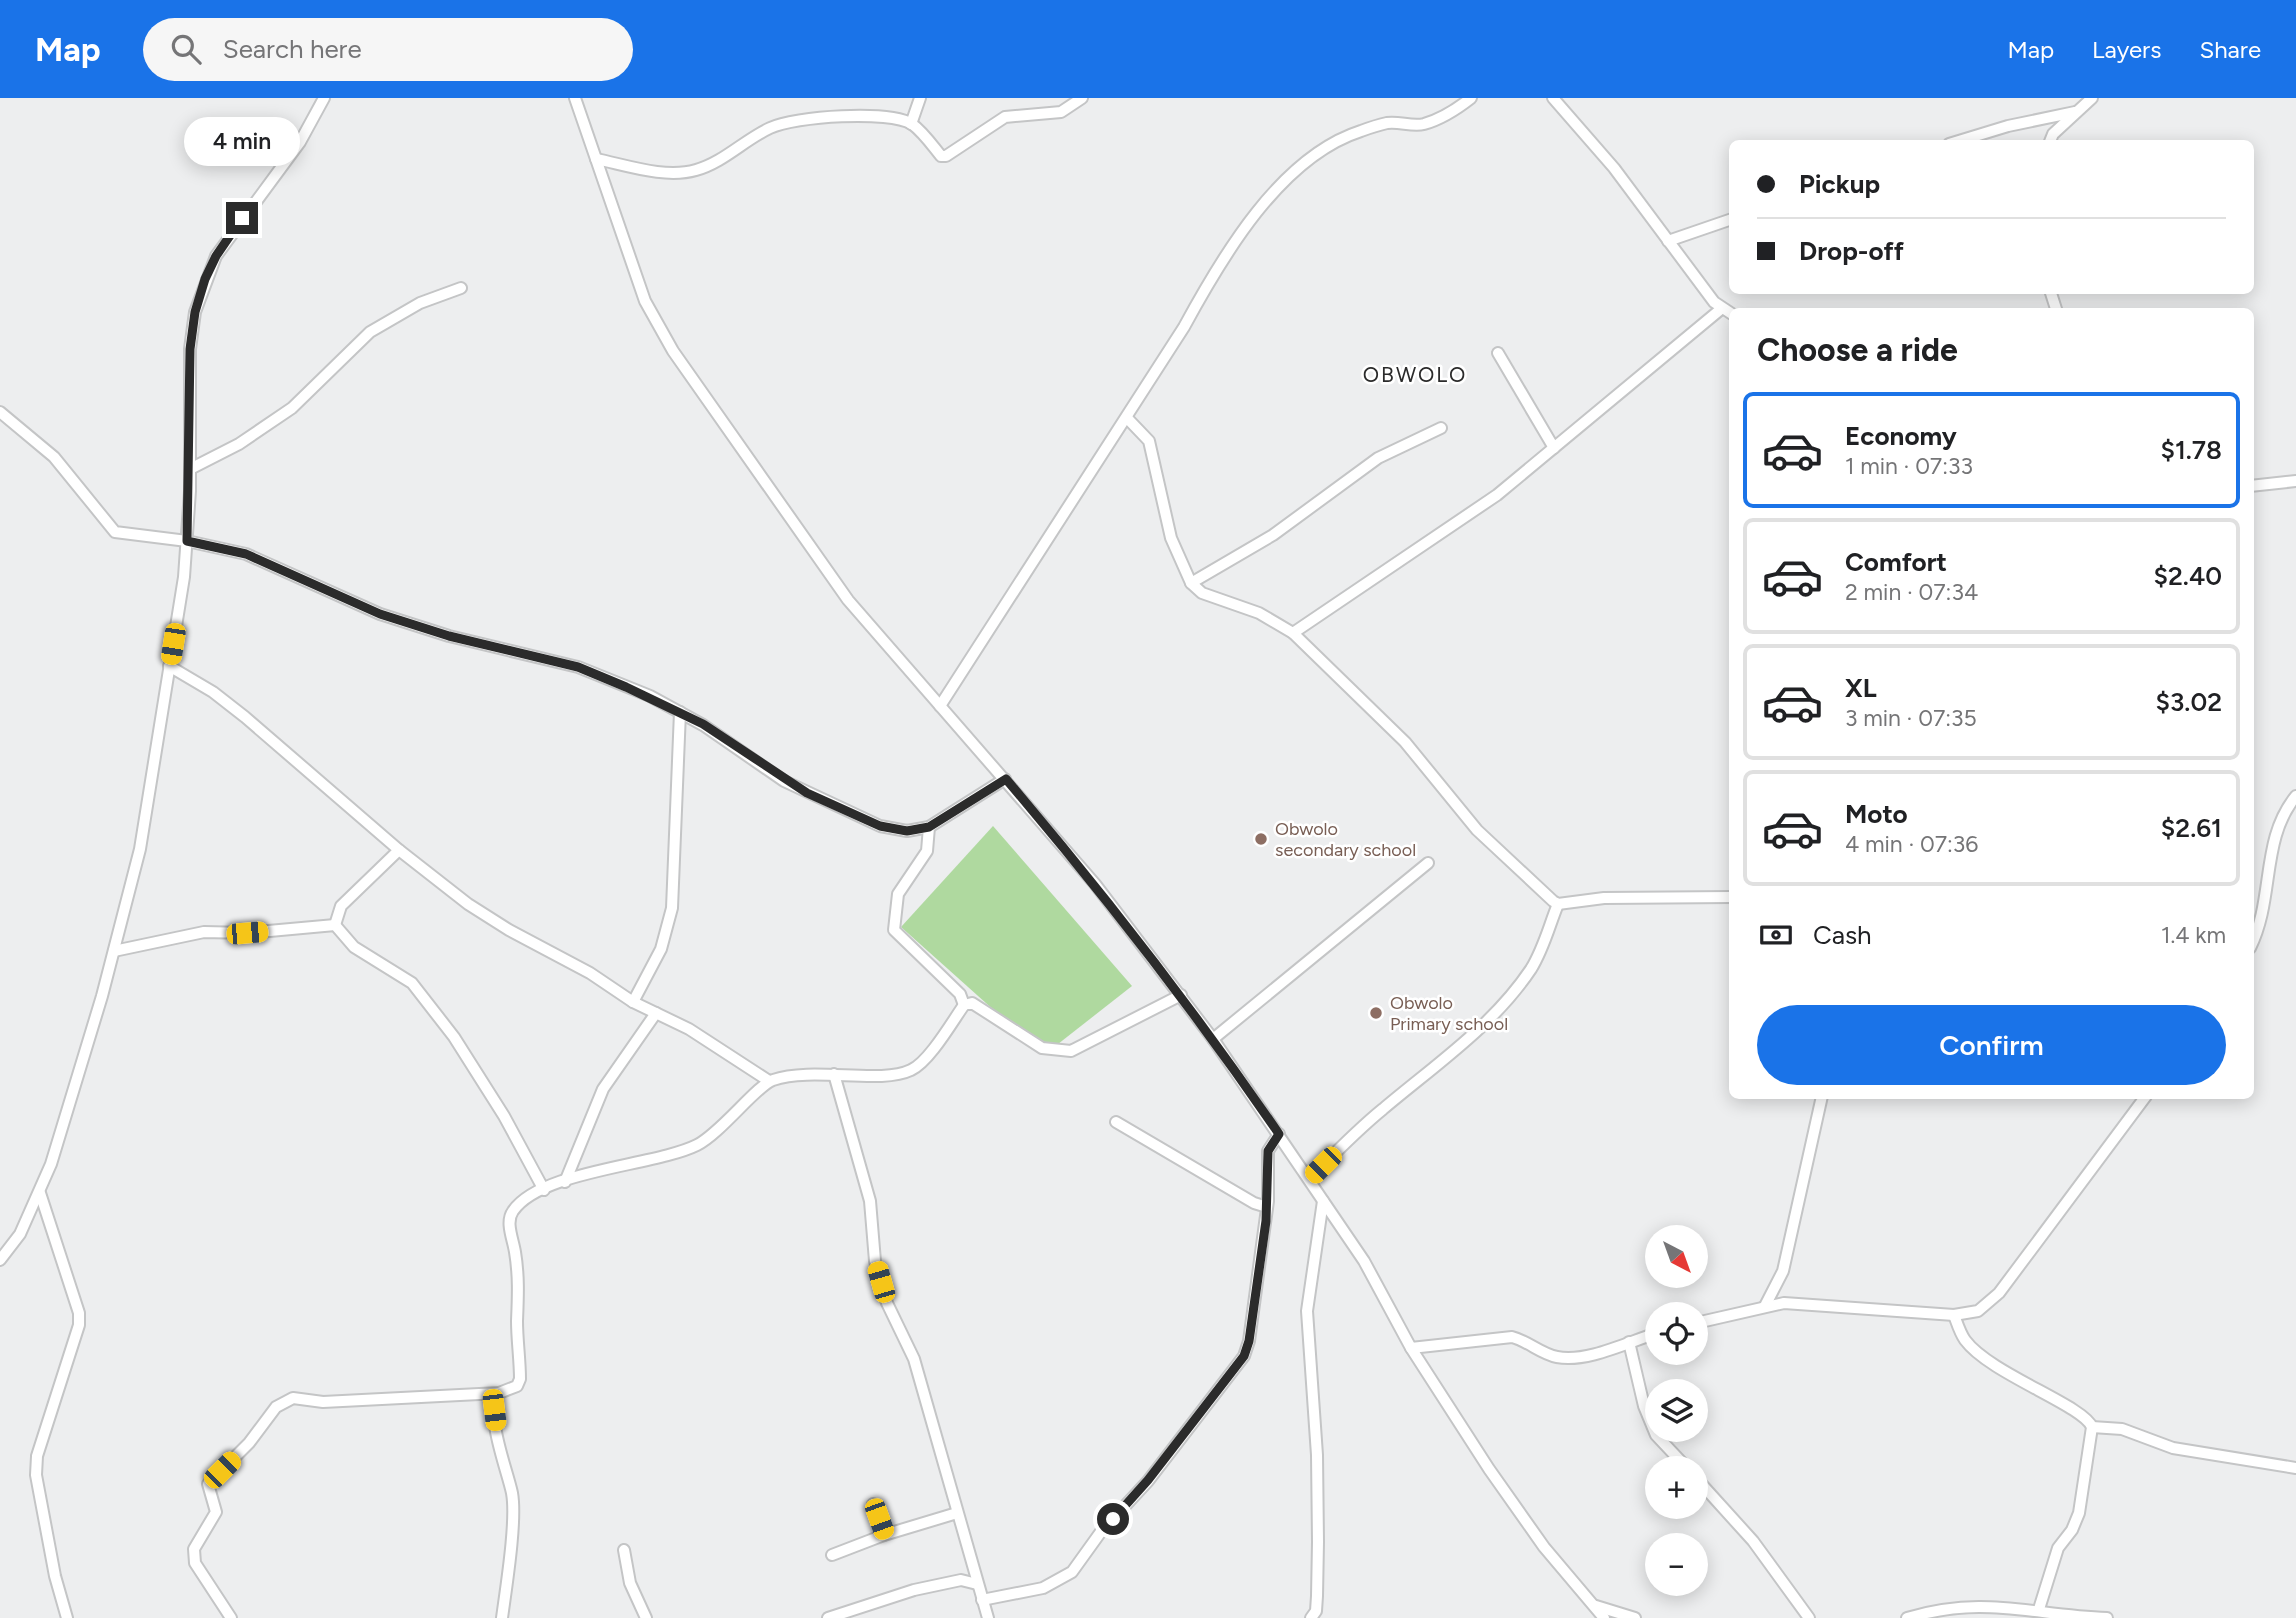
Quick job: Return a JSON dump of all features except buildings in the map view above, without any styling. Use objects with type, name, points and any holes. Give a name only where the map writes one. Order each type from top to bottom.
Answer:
[{"type":"street","points":[[0,1260],[20,1234],[40,1193],[114,951],[140,849],[187,541],[190,349],[205,279],[216,256],[300,142],[324,98]]},
{"type":"street","points":[[575,98],[645,301],[673,351],[848,600],[1095,884],[1181,995],[1364,1261],[1411,1348],[1489,1469],[1544,1547],[1595,1612],[1604,1618]]},
{"type":"street","points":[[911,124],[920,98]]},
{"type":"street","points":[[596,159],[667,172],[695,170],[724,158],[772,127],[802,117],[826,115],[903,120],[911,124],[940,156],[946,156],[1005,117],[1061,112],[1082,98]]},
{"type":"street","points":[[940,706],[1127,418],[1184,327],[1220,261],[1250,220],[1290,178],[1326,148],[1357,132],[1388,123],[1422,124],[1452,113],[1471,98]]},
{"type":"street","points":[[1553,98],[1614,167],[1721,309],[1729,313]]},
{"type":"street","points":[[2051,140],[2075,111],[2092,98]]},
{"type":"street","points":[[1962,140],[2008,126],[2075,111]]},
{"type":"street","points":[[1668,241],[1729,220]]},
{"type":"street","points":[[190,469],[239,444],[292,408],[370,332],[420,303],[461,288]]},
{"type":"street","points":[[1293,633],[1497,495],[1721,309]]},
{"type":"street","points":[[1498,353],[1554,448]]},
{"type":"street","points":[[0,412],[54,457],[115,532],[187,541],[246,554],[380,614],[439,633],[578,667],[680,712],[807,793],[880,826],[907,831],[929,827],[1006,779]]},
{"type":"street","points":[[1127,418],[1149,441],[1171,538],[1191,583],[1202,593],[1231,606],[1259,613],[1293,633],[1405,741],[1477,830],[1558,904],[1604,898],[1729,897]]},
{"type":"street","points":[[1191,583],[1273,535],[1378,458],[1441,428]]},
{"type":"street","points":[[2254,486],[2296,481]]},
{"type":"street","points":[[169,666],[213,692],[245,717],[399,850],[468,904],[509,930],[590,973],[633,1002],[689,1029],[769,1081],[834,1074],[895,1075],[912,1070],[964,1005],[972,1003],[1042,1048],[1071,1051],[1181,995]]},
{"type":"street","points":[[633,1002],[661,949],[671,908],[680,712]]},
{"type":"street","points":[[2254,937],[2265,907],[2272,840],[2279,819],[2296,796]]},
{"type":"street","points":[[929,827],[927,851],[898,894],[894,930],[960,994],[964,1005]]},
{"type":"street","points":[[335,925],[341,906],[399,850]]},
{"type":"street","points":[[1213,1039],[1428,863]]},
{"type":"street","points":[[1309,1179],[1370,1120],[1466,1042],[1516,990],[1533,966],[1550,932],[1558,904]]},
{"type":"street","points":[[114,951],[204,932],[247,933],[335,925]]},
{"type":"street","points":[[335,925],[354,947],[412,983],[454,1037],[504,1116],[544,1190]]},
{"type":"street","points":[[565,1182],[603,1089],[656,1013]]},
{"type":"street","points":[[834,1074],[870,1201],[875,1261],[884,1293],[914,1359],[976,1584],[988,1618]]},
{"type":"street","points":[[231,1618],[195,1563],[194,1549],[216,1512],[208,1484],[249,1443],[276,1406],[293,1398],[323,1402],[499,1393],[517,1386],[520,1379],[517,1323],[520,1278],[509,1224],[512,1212],[525,1199],[565,1182],[608,1167],[696,1145],[731,1120],[769,1081]]},
{"type":"street","points":[[1765,1306],[1783,1271],[1821,1099]]},
{"type":"street","points":[[1708,1320],[1784,1303],[1954,1315],[1978,1311],[1999,1293],[2144,1099]]},
{"type":"street","points":[[1116,1122],[1254,1203],[1268,1207]]},
{"type":"street","points":[[982,1600],[1043,1588],[1072,1572],[1100,1533],[1148,1480],[1234,1369],[1249,1341],[1268,1207],[1268,1151],[1279,1134]]},
{"type":"street","points":[[40,1193],[79,1313],[79,1325],[37,1456],[36,1475],[55,1576],[67,1618]]},
{"type":"street","points":[[1311,1618],[1316,1611],[1318,1597],[1317,1455],[1307,1311],[1323,1201]]},
{"type":"street","points":[[1954,1315],[1964,1339],[1980,1356],[2012,1378],[2082,1414],[2092,1427],[2079,1513],[2058,1548],[2039,1609]]},
{"type":"street","points":[[1411,1348],[1512,1337],[1526,1340],[1553,1356],[1569,1359],[1645,1337]]},
{"type":"street","points":[[1629,1342],[1644,1406],[1656,1435],[1676,1456]]},
{"type":"street","points":[[499,1393],[494,1410],[496,1427],[513,1496],[502,1618]]},
{"type":"street","points":[[2092,1427],[2122,1429],[2173,1448],[2296,1468]]},
{"type":"street","points":[[1708,1491],[1753,1541],[1810,1618]]},
{"type":"street","points":[[873,1504],[884,1535]]},
{"type":"street","points":[[832,1555],[884,1535],[957,1513]]},
{"type":"street","points":[[624,1550],[630,1583],[646,1618]]},
{"type":"street","points":[[828,1618],[914,1590],[961,1580],[976,1584]]},
{"type":"street","points":[[1907,1618],[1942,1608],[1984,1605],[2106,1618]]},
{"type":"street","points":[[1595,1612],[1635,1618]]},
{"type":"green space","points":[[993,826],[1132,986],[1044,1055],[901,927]]},
{"type":"place","name":"Obwolo secondary school","points":[[1261,839]]},
{"type":"place","name":"Obwolo Primary school","points":[[1376,1013]]},
{"type":"district","name":"OBWOLO","points":[[1415,375]]},
{"type":"route","points":[[242,218],[216,256],[205,279],[195,312],[190,349],[190,491],[187,541],[246,554],[380,614],[449,636],[578,667],[650,696],[703,724],[784,781],[880,826],[907,831],[929,827],[1006,779],[1141,943],[1213,1039],[1279,1134],[1272,1142],[1266,1162],[1268,1201],[1265,1236],[1249,1341],[1244,1356],[1148,1480],[1113,1519]]}]
